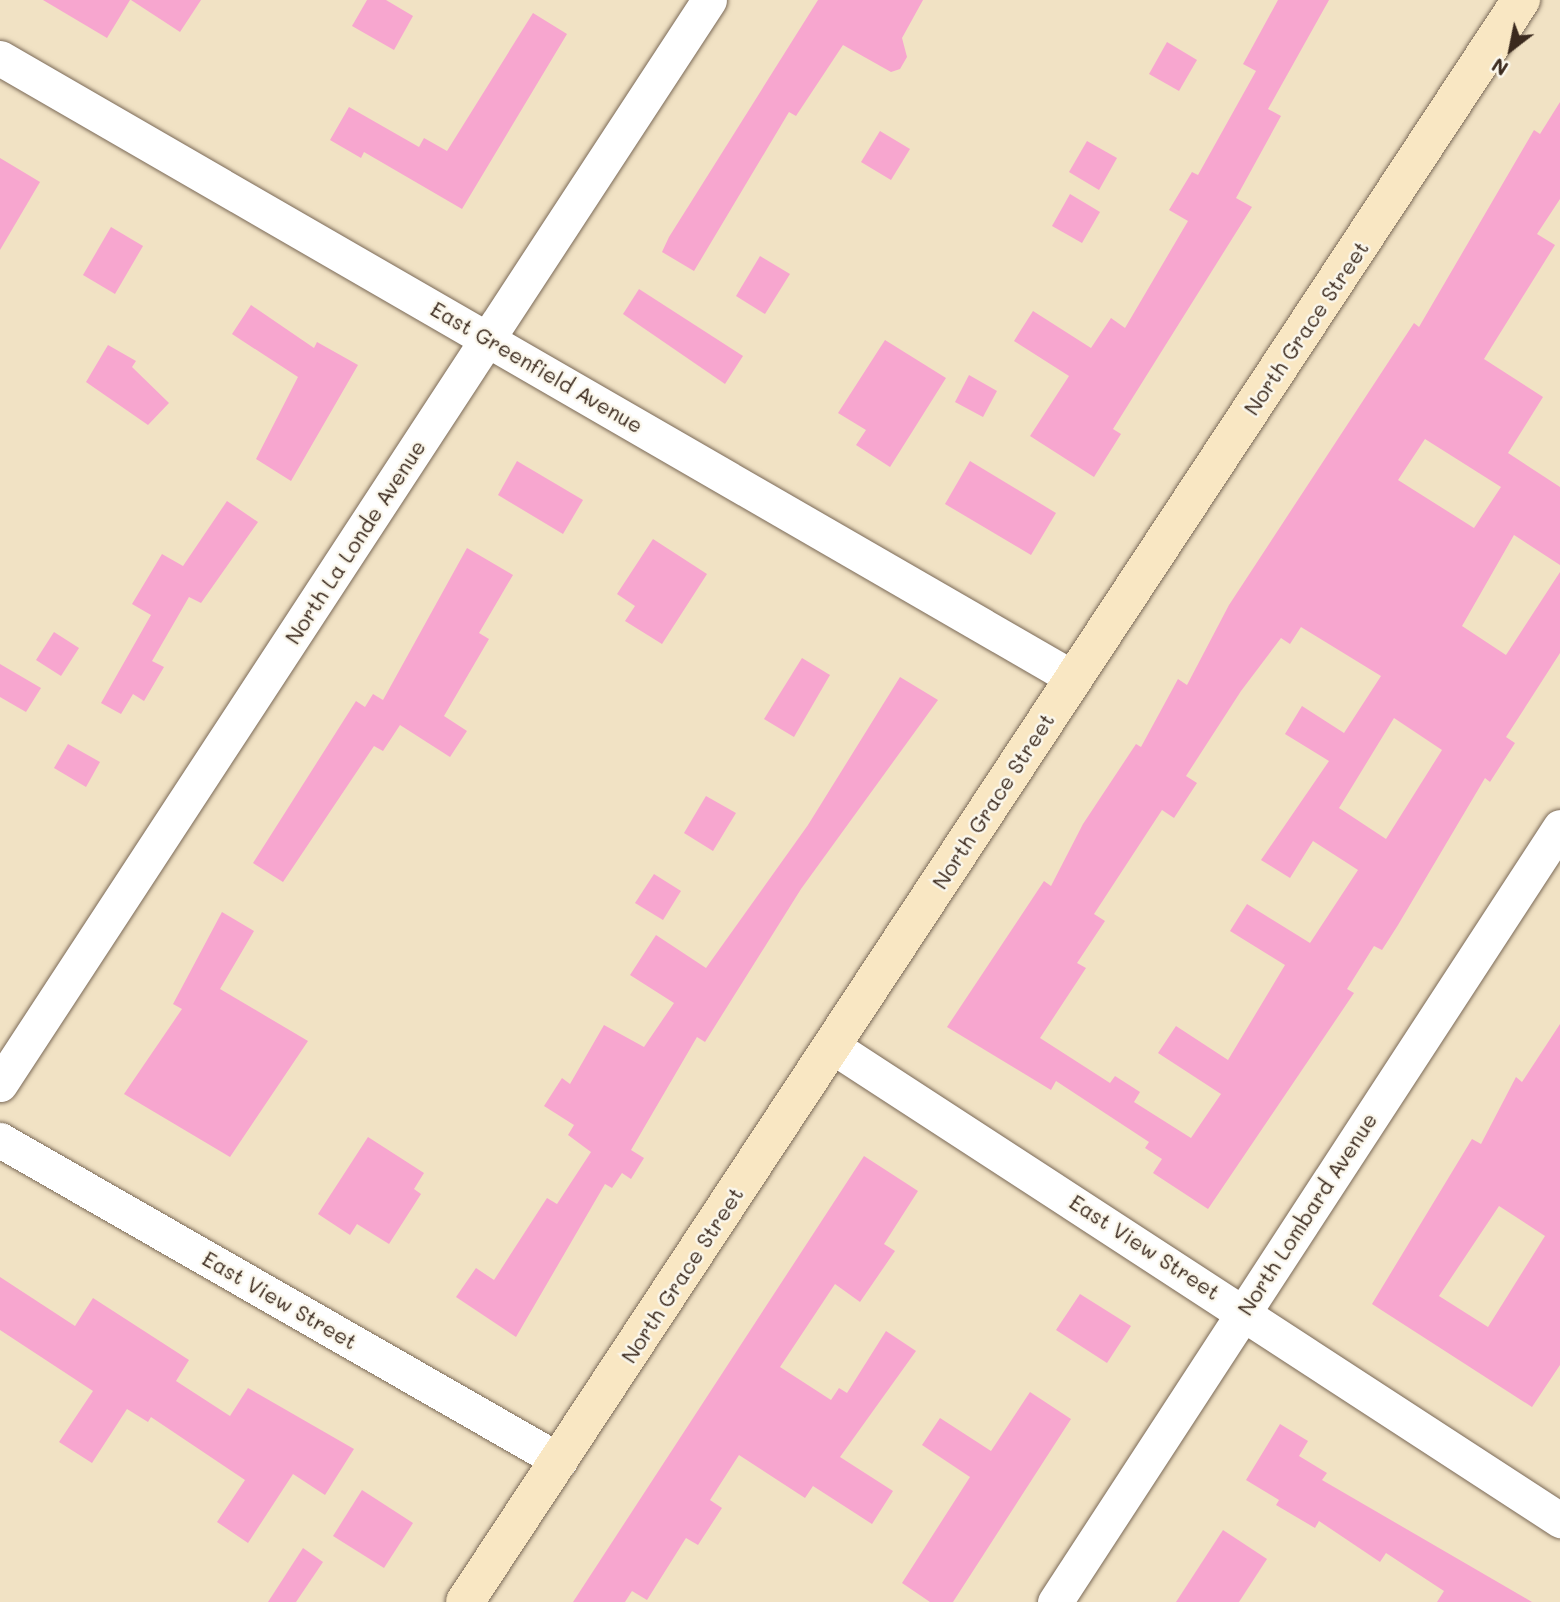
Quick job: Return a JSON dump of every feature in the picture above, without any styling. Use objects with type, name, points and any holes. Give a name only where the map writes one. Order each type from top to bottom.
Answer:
[{"type":"street","name":"North La Londe Avenue","points":[[0,1084],[709,0]]},
{"type":"street","name":"North Grace Street","points":[[465,1602],[1521,0]]},
{"type":"street","name":"East Greenfield Avenue","points":[[0,58],[1073,678]]},
{"type":"street","name":"North Lombard Avenue","points":[[1055,1602],[1560,827]]},
{"type":"street","name":"East View Street","points":[[832,1046],[1245,1311],[1560,1520]]},
{"type":"street","name":"East View Street","points":[[0,1140],[560,1461]]},
{"type":"building","points":[[43,0],[130,0],[107,38]]},
{"type":"building","points":[[131,0],[201,0],[180,32]]},
{"type":"building","points":[[367,0],[386,0],[413,16],[394,50],[352,26]]},
{"type":"building","points":[[818,0],[923,0],[902,38],[907,57],[900,69],[891,72],[843,45],[796,116],[789,112],[694,271],[662,252]]},
{"type":"building","points":[[1278,0],[1329,0],[1268,109],[1281,116],[1236,198],[1252,207],[1113,429],[1121,434],[1094,477],[1030,436],[1069,376],[1014,341],[1033,311],[1091,348],[1111,318],[1125,328],[1188,221],[1169,210],[1192,172],[1198,175],[1256,71],[1243,64]]},
{"type":"building","points":[[533,13],[567,34],[462,209],[364,152],[361,158],[330,140],[349,107],[419,147],[424,138],[447,151]]},
{"type":"building","points":[[1167,42],[1197,60],[1179,91],[1149,74]]},
{"type":"building","points":[[1560,102],[1560,199],[1537,234],[1555,245],[1484,359],[1543,397],[1508,453],[1560,487],[1560,565],[1514,535],[1462,626],[1506,655],[1560,572],[1560,653],[1506,737],[1515,743],[1490,782],[1485,778],[1382,950],[1374,946],[1347,989],[1354,993],[1208,1209],[1153,1173],[1162,1159],[1145,1148],[1149,1142],[1056,1081],[1051,1090],[947,1027],[1044,881],[1051,886],[1083,824],[1136,744],[1141,747],[1178,679],[1187,685],[1229,605],[1414,323],[1419,327],[1534,130],[1540,134]],"holes":[[[1425,439],[1501,487],[1474,528],[1398,480]],[[1301,627],[1381,676],[1344,733],[1302,706],[1285,734],[1329,761],[1261,860],[1290,878],[1313,841],[1358,870],[1310,943],[1247,904],[1230,931],[1285,965],[1228,1060],[1176,1026],[1158,1053],[1221,1094],[1191,1138],[1134,1102],[1140,1092],[1115,1076],[1110,1083],[1040,1038],[1086,968],[1077,963],[1105,921],[1094,914],[1162,810],[1174,818],[1197,783],[1186,776],[1241,691],[1281,638],[1290,644]],[[1394,718],[1442,750],[1386,839],[1339,808]]]},
{"type":"building","points":[[880,131],[910,149],[891,180],[861,162]]},
{"type":"building","points":[[1087,141],[1117,158],[1099,190],[1069,172]]},
{"type":"building","points":[[0,158],[40,182],[0,250]]},
{"type":"building","points":[[1070,194],[1100,212],[1082,243],[1052,226]]},
{"type":"building","points":[[111,227],[143,246],[115,294],[83,275]]},
{"type":"building","points":[[760,256],[790,274],[765,314],[736,296]]},
{"type":"building","points":[[639,289],[743,356],[725,384],[623,314]]},
{"type":"building","points":[[251,305],[314,348],[317,342],[358,365],[291,481],[256,459],[298,377],[232,334]]},
{"type":"building","points":[[885,340],[946,378],[890,467],[856,445],[866,430],[838,413]]},
{"type":"building","points":[[108,345],[136,361],[132,367],[169,403],[148,425],[86,382]]},
{"type":"building","points":[[969,375],[997,391],[983,417],[955,402]]},
{"type":"building","points":[[517,461],[583,500],[563,534],[498,495]]},
{"type":"building","points":[[970,461],[1056,513],[1031,555],[945,504]]},
{"type":"building","points":[[227,501],[258,522],[201,603],[189,597],[152,661],[164,667],[144,701],[133,694],[121,714],[101,703],[151,615],[132,604],[162,554],[183,566]]},
{"type":"building","points":[[653,539],[707,574],[662,644],[625,621],[635,606],[617,594]]},
{"type":"building","points":[[467,548],[513,575],[479,633],[489,639],[444,716],[467,731],[450,757],[400,725],[383,751],[374,746],[283,882],[253,863],[356,701],[365,707],[373,694],[383,700]]},
{"type":"building","points":[[54,632],[79,648],[61,676],[36,660]]},
{"type":"building","points":[[802,658],[830,675],[794,737],[764,719]]},
{"type":"building","points":[[0,664],[41,688],[26,712],[0,697]]},
{"type":"building","points":[[900,677],[938,700],[801,889],[705,1042],[697,1037],[631,1150],[644,1158],[631,1179],[622,1173],[612,1188],[605,1184],[516,1337],[456,1297],[476,1268],[494,1280],[547,1198],[557,1204],[591,1152],[568,1135],[574,1125],[544,1106],[562,1078],[570,1084],[604,1025],[644,1047],[674,1003],[630,975],[656,935],[706,968],[808,825]]},
{"type":"building","points":[[68,744],[100,762],[86,787],[54,768]]},
{"type":"building","points":[[706,796],[736,813],[713,851],[684,833]]},
{"type":"building","points":[[654,874],[681,891],[663,920],[635,903]]},
{"type":"building","points":[[222,912],[254,931],[220,989],[308,1041],[230,1157],[124,1094],[182,1009],[173,1004]]},
{"type":"building","points":[[1560,1024],[1560,1365],[1532,1407],[1372,1304],[1472,1139],[1481,1144],[1516,1077],[1522,1082]],"holes":[[[1499,1206],[1545,1236],[1488,1327],[1439,1296]]]},
{"type":"building","points":[[368,1137],[424,1173],[414,1189],[421,1194],[389,1244],[357,1224],[350,1235],[318,1214]]},
{"type":"building","points":[[864,1156],[918,1191],[884,1244],[895,1251],[860,1302],[835,1284],[780,1367],[831,1400],[839,1388],[847,1393],[886,1331],[916,1351],[840,1457],[893,1491],[872,1524],[813,1486],[805,1498],[739,1455],[710,1500],[722,1508],[698,1545],[686,1538],[647,1600],[632,1591],[625,1602],[573,1602]]},
{"type":"building","points":[[0,1277],[75,1326],[93,1298],[189,1360],[176,1381],[230,1416],[248,1388],[354,1449],[325,1495],[293,1474],[248,1543],[217,1522],[245,1480],[151,1417],[148,1422],[127,1409],[92,1463],[59,1442],[93,1391],[0,1330]]},
{"type":"building","points":[[1080,1294],[1131,1326],[1107,1363],[1056,1330]]},
{"type":"building","points":[[1030,1392],[1071,1419],[953,1602],[930,1602],[902,1583],[970,1477],[922,1445],[940,1418],[991,1451]]},
{"type":"building","points":[[1280,1424],[1308,1441],[1299,1456],[1327,1473],[1322,1480],[1532,1602],[1437,1602],[1444,1591],[1386,1553],[1380,1562],[1319,1521],[1315,1528],[1276,1505],[1279,1500],[1246,1480]]},
{"type":"building","points":[[362,1490],[413,1523],[384,1568],[333,1536]]},
{"type":"building","points":[[1223,1530],[1267,1559],[1239,1602],[1176,1602]]},
{"type":"building","points":[[303,1548],[323,1562],[296,1602],[268,1602]]}]
